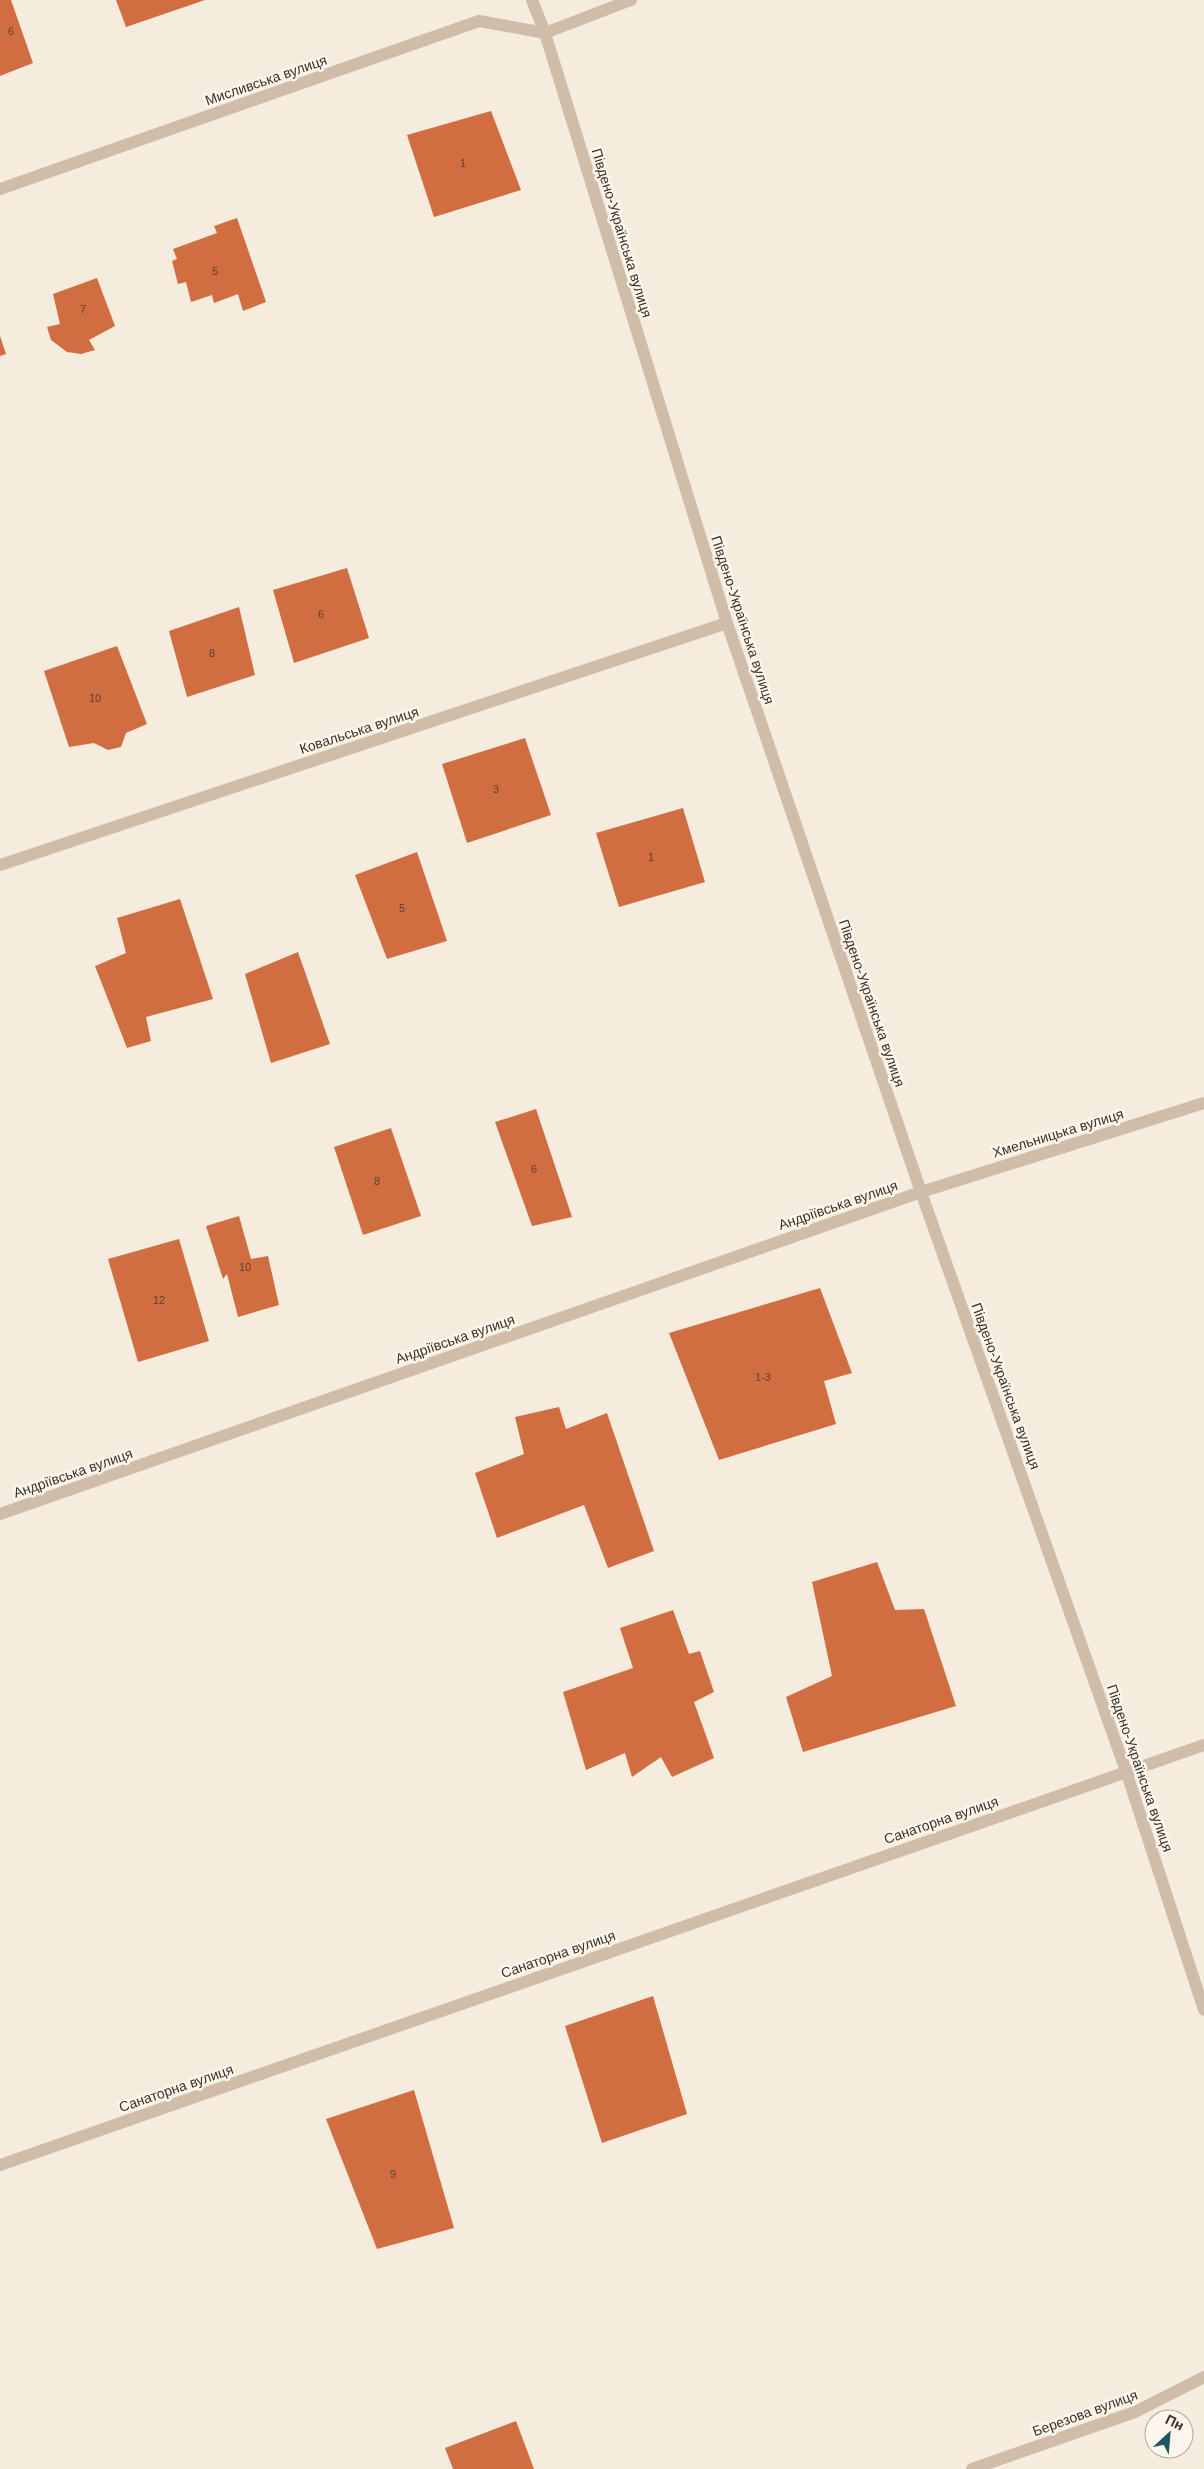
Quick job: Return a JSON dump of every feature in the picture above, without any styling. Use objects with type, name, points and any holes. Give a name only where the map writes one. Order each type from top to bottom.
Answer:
[{"type":"street","name":"Південо-Українська вулиця","points":[[532,0],[545,33],[727,623],[921,1192],[1126,1771],[1204,2010]]},
{"type":"street","points":[[545,33],[632,0]]},
{"type":"street","name":"Мисливська вулиця","points":[[0,189],[479,21],[545,33]]},
{"type":"street","name":"Ковальська вулиця","points":[[0,865],[727,623]]},
{"type":"street","name":"Хмельницька вулиця","points":[[921,1192],[1204,1103]]},
{"type":"street","name":"Андріївська вулиця","points":[[0,1514],[921,1192]]},
{"type":"street","name":"Санаторна вулиця","points":[[0,2165],[1204,1745]]},
{"type":"street","name":"Березова вулиця","points":[[972,2469],[1135,2412],[1204,2377]]},
{"type":"building","points":[[0,0],[11,0],[33,63],[0,76]]},
{"type":"building","points":[[116,0],[205,0],[126,27]]},
{"type":"building","points":[[491,111],[521,190],[434,217],[407,135]]},
{"type":"building","points":[[237,218],[266,302],[243,311],[238,294],[214,303],[212,295],[191,302],[186,282],[178,284],[172,261],[177,259],[173,249],[217,233],[214,226]]},
{"type":"building","points":[[97,278],[115,326],[89,340],[95,350],[81,354],[67,352],[51,340],[47,327],[60,324],[53,294]]},
{"type":"building","points":[[0,336],[6,354],[0,356]]},
{"type":"building","points":[[347,568],[369,638],[294,663],[273,590]]},
{"type":"building","points":[[239,607],[255,675],[187,697],[169,631]]},
{"type":"building","points":[[117,646],[147,724],[126,733],[121,747],[108,750],[94,743],[69,747],[44,671]]},
{"type":"building","points":[[525,738],[551,815],[467,843],[442,764]]},
{"type":"building","points":[[683,808],[705,882],[619,907],[596,833]]},
{"type":"building","points":[[417,852],[447,941],[387,959],[355,875]]},
{"type":"building","points":[[180,899],[213,999],[146,1017],[151,1041],[127,1048],[95,966],[126,953],[117,918]]},
{"type":"building","points":[[298,952],[330,1044],[271,1063],[245,974]]},
{"type":"building","points":[[536,1109],[572,1217],[532,1226],[495,1122]]},
{"type":"building","points":[[391,1128],[421,1216],[363,1235],[334,1147]]},
{"type":"building","points":[[239,1216],[251,1259],[268,1256],[279,1305],[238,1317],[227,1274],[223,1279],[206,1226]]},
{"type":"building","points":[[179,1239],[209,1341],[138,1362],[108,1259]]},
{"type":"building","points":[[820,1288],[852,1373],[824,1381],[836,1424],[719,1460],[669,1333]]},
{"type":"building","points":[[559,1407],[566,1429],[607,1413],[654,1551],[608,1568],[584,1505],[497,1538],[475,1473],[524,1454],[515,1417]]},
{"type":"building","points":[[877,1562],[895,1610],[924,1609],[956,1706],[803,1752],[786,1697],[832,1676],[812,1582]]},
{"type":"building","points":[[673,1610],[689,1654],[700,1651],[714,1692],[694,1702],[714,1758],[672,1777],[661,1757],[632,1777],[625,1753],[586,1770],[563,1692],[633,1668],[620,1628]]},
{"type":"building","points":[[653,1996],[687,2114],[602,2143],[565,2026]]},
{"type":"building","points":[[414,2090],[454,2228],[377,2249],[326,2119]]},
{"type":"building","points":[[516,2421],[534,2469],[453,2469],[445,2448]]}]
